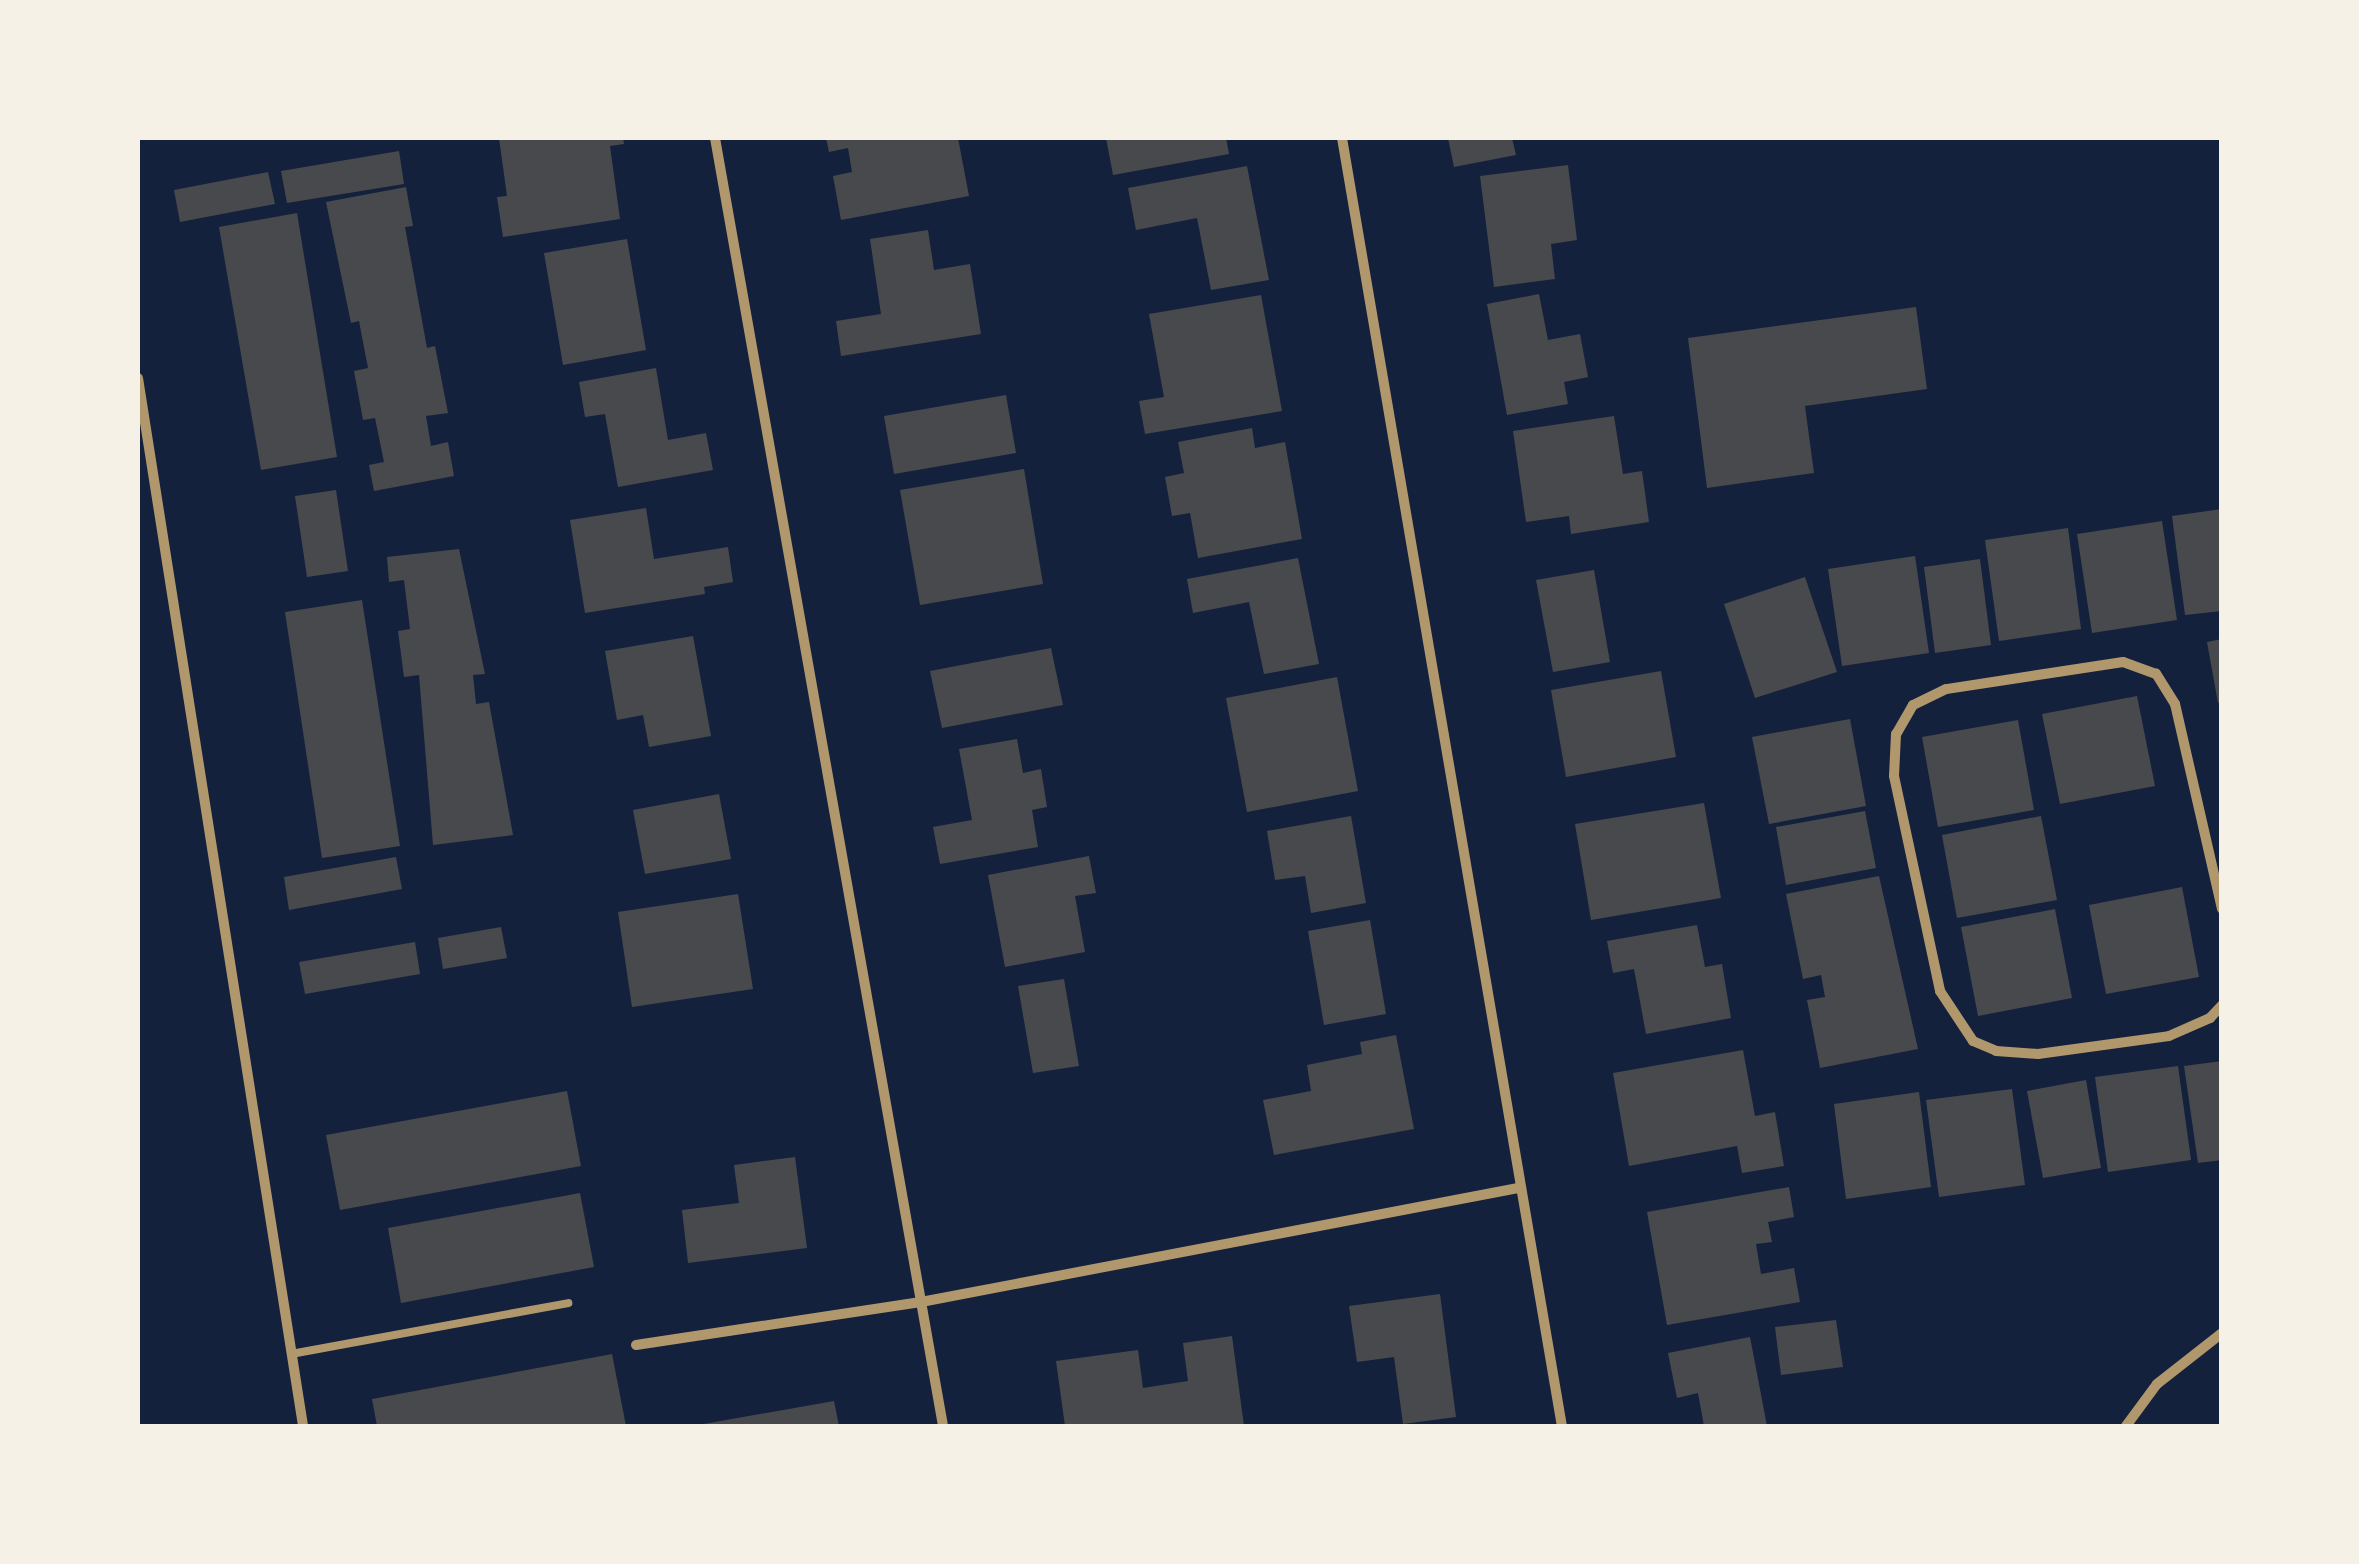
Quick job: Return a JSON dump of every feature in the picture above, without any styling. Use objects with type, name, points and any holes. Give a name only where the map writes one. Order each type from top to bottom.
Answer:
[{"type":"street","points":[[714,138],[943,1426]]},
{"type":"street","points":[[1342,138],[1518,1188],[1562,1426]]},
{"type":"street","points":[[138,378],[303,1426]]},
{"type":"street","points":[[2222,909],[2175,704],[2156,674],[2123,662],[1946,688],[1928,693],[1905,719],[1892,752],[1894,776],[1928,938],[1948,1012],[1973,1041],[1996,1051],[2038,1054],[2169,1036],[2210,1018],[2222,1005]]},
{"type":"street","points":[[2207,846],[2222,843]]},
{"type":"street","points":[[636,1344],[921,1302],[1518,1188]]},
{"type":"street","points":[[2126,1426],[2157,1384],[2222,1333]]},
{"type":"lane","points":[[291,1354],[568,1304]]},
{"type":"building","points":[[499,138],[623,138],[624,144],[610,146],[620,219],[503,237],[497,197],[507,196]]},
{"type":"building","points":[[826,138],[958,138],[969,196],[841,220],[833,176],[852,172],[848,148],[829,152]]},
{"type":"building","points":[[1106,138],[1226,138],[1229,154],[1113,175]]},
{"type":"building","points":[[1448,138],[1512,138],[1516,155],[1454,167]]},
{"type":"building","points":[[399,151],[404,184],[287,203],[281,171]]},
{"type":"building","points":[[1568,165],[1577,240],[1551,244],[1555,279],[1494,287],[1480,176]]},
{"type":"building","points":[[1247,166],[1269,280],[1211,290],[1197,218],[1136,230],[1128,188]]},
{"type":"building","points":[[268,172],[275,204],[180,222],[174,190]]},
{"type":"building","points":[[406,187],[413,226],[405,227],[427,348],[435,346],[448,413],[426,416],[431,446],[448,442],[454,476],[374,491],[369,465],[384,462],[375,418],[363,420],[354,371],[368,368],[359,321],[351,323],[326,202]]},
{"type":"building","points":[[297,213],[337,457],[261,470],[219,227]]},
{"type":"building","points":[[928,230],[934,270],[970,264],[981,334],[841,356],[836,321],[881,314],[870,239]]},
{"type":"building","points":[[627,239],[646,350],[563,365],[544,253]]},
{"type":"building","points":[[1539,294],[1548,340],[1580,334],[1588,377],[1564,382],[1568,404],[1507,415],[1487,304]]},
{"type":"building","points":[[1261,295],[1282,411],[1145,434],[1139,401],[1164,397],[1149,314]]},
{"type":"building","points":[[1916,307],[1927,389],[1805,406],[1814,473],[1707,488],[1688,338]]},
{"type":"building","points":[[656,368],[668,440],[706,433],[713,470],[618,487],[605,414],[585,417],[579,382]]},
{"type":"building","points":[[1006,395],[1016,453],[894,474],[884,416]]},
{"type":"building","points":[[1614,416],[1623,474],[1642,471],[1649,522],[1571,534],[1569,516],[1526,522],[1513,431]]},
{"type":"building","points":[[1252,428],[1255,448],[1285,442],[1302,539],[1198,558],[1190,513],[1172,516],[1165,477],[1184,473],[1178,442]]},
{"type":"building","points":[[1024,469],[1043,584],[920,605],[900,490]]},
{"type":"building","points":[[336,490],[348,571],[307,577],[295,496]]},
{"type":"building","points":[[646,508],[654,559],[728,547],[733,582],[704,587],[705,594],[585,613],[570,520]]},
{"type":"building","points":[[2222,509],[2222,611],[2185,615],[2172,516]]},
{"type":"building","points":[[2162,521],[2177,620],[2092,633],[2077,534]]},
{"type":"building","points":[[2068,528],[2081,629],[1999,641],[1985,540]]},
{"type":"building","points":[[459,549],[485,674],[473,675],[476,704],[489,702],[513,835],[433,845],[419,675],[404,677],[398,631],[410,629],[404,580],[389,582],[387,557]]},
{"type":"building","points":[[1915,556],[1929,653],[1842,666],[1828,569]]},
{"type":"building","points":[[1298,558],[1319,664],[1264,674],[1249,602],[1193,613],[1187,579]]},
{"type":"building","points":[[1980,559],[1991,645],[1935,653],[1924,567]]},
{"type":"building","points":[[1594,570],[1610,662],[1553,672],[1536,580]]},
{"type":"building","points":[[1805,577],[1837,672],[1755,698],[1724,604]]},
{"type":"building","points":[[362,600],[400,846],[322,858],[285,612]]},
{"type":"building","points":[[693,636],[711,736],[649,747],[643,715],[617,720],[605,651]]},
{"type":"building","points":[[2222,639],[2222,702],[2218,703],[2207,642]]},
{"type":"building","points":[[1051,648],[1063,705],[942,728],[930,671]]},
{"type":"building","points":[[1661,671],[1676,757],[1566,777],[1551,690]]},
{"type":"building","points":[[1337,677],[1358,791],[1247,812],[1226,698]]},
{"type":"building","points":[[2137,696],[2155,786],[2060,804],[2042,714]]},
{"type":"building","points":[[1850,719],[1866,806],[1769,824],[1752,737]]},
{"type":"building","points":[[2018,720],[2034,810],[1938,827],[1922,737]]},
{"type":"building","points":[[1017,739],[1023,773],[1041,769],[1047,807],[1032,810],[1038,847],[940,864],[933,827],[972,820],[959,749]]},
{"type":"building","points":[[719,794],[731,859],[645,874],[633,810]]},
{"type":"building","points":[[1704,803],[1721,898],[1591,920],[1575,824]]},
{"type":"building","points":[[1865,811],[1876,868],[1786,885],[1776,827]]},
{"type":"building","points":[[1351,816],[1366,903],[1311,913],[1305,876],[1275,880],[1267,831]]},
{"type":"building","points":[[2041,816],[2057,900],[1957,918],[1942,835]]},
{"type":"building","points":[[1089,856],[1096,893],[1075,896],[1085,952],[1005,967],[988,875]]},
{"type":"building","points":[[396,857],[402,889],[289,910],[284,877]]},
{"type":"building","points":[[1879,876],[1918,1049],[1820,1068],[1807,1000],[1825,997],[1821,975],[1803,979],[1786,894]]},
{"type":"building","points":[[2182,887],[2199,977],[2106,994],[2089,905]]},
{"type":"building","points":[[738,894],[753,989],[632,1007],[618,912]]},
{"type":"building","points":[[2055,909],[2072,998],[1978,1016],[1961,927]]},
{"type":"building","points":[[1370,920],[1386,1014],[1324,1025],[1308,931]]},
{"type":"building","points":[[1697,925],[1705,967],[1722,964],[1731,1018],[1646,1034],[1634,969],[1613,973],[1607,941]]},
{"type":"building","points":[[501,927],[507,958],[443,969],[438,938]]},
{"type":"building","points":[[415,942],[420,974],[305,994],[299,962]]},
{"type":"building","points":[[1064,979],[1079,1066],[1033,1073],[1018,986]]},
{"type":"building","points":[[1396,1035],[1414,1129],[1274,1155],[1263,1100],[1311,1091],[1307,1065],[1362,1054],[1360,1042]]},
{"type":"building","points":[[1743,1050],[1755,1116],[1775,1112],[1784,1166],[1742,1173],[1737,1146],[1629,1166],[1613,1073]]},
{"type":"building","points":[[2222,1061],[2222,1160],[2198,1163],[2184,1066]]},
{"type":"building","points":[[2178,1066],[2191,1160],[2108,1172],[2095,1077]]},
{"type":"building","points":[[2086,1080],[2101,1168],[2043,1178],[2027,1091]]},
{"type":"building","points":[[2012,1089],[2025,1185],[1939,1197],[1926,1100]]},
{"type":"building","points":[[567,1091],[581,1166],[340,1210],[326,1135]]},
{"type":"building","points":[[1919,1092],[1931,1187],[1846,1199],[1834,1104]]},
{"type":"building","points":[[795,1157],[807,1248],[688,1263],[682,1210],[739,1203],[734,1165]]},
{"type":"building","points":[[1789,1187],[1794,1217],[1768,1222],[1772,1242],[1756,1244],[1761,1274],[1794,1268],[1800,1302],[1667,1325],[1647,1212]]},
{"type":"building","points":[[580,1193],[594,1267],[401,1303],[388,1228]]},
{"type":"building","points":[[1440,1294],[1456,1417],[1403,1424],[1394,1357],[1357,1362],[1349,1306]]},
{"type":"building","points":[[1836,1320],[1843,1367],[1781,1375],[1775,1327]]},
{"type":"building","points":[[1232,1336],[1244,1426],[1065,1426],[1056,1361],[1138,1350],[1143,1388],[1188,1381],[1183,1343]]},
{"type":"building","points":[[1750,1337],[1767,1426],[1704,1426],[1698,1393],[1677,1398],[1668,1353]]},
{"type":"building","points":[[612,1354],[626,1426],[377,1426],[372,1399]]},
{"type":"building","points":[[834,1401],[839,1426],[698,1426],[698,1425]]}]
